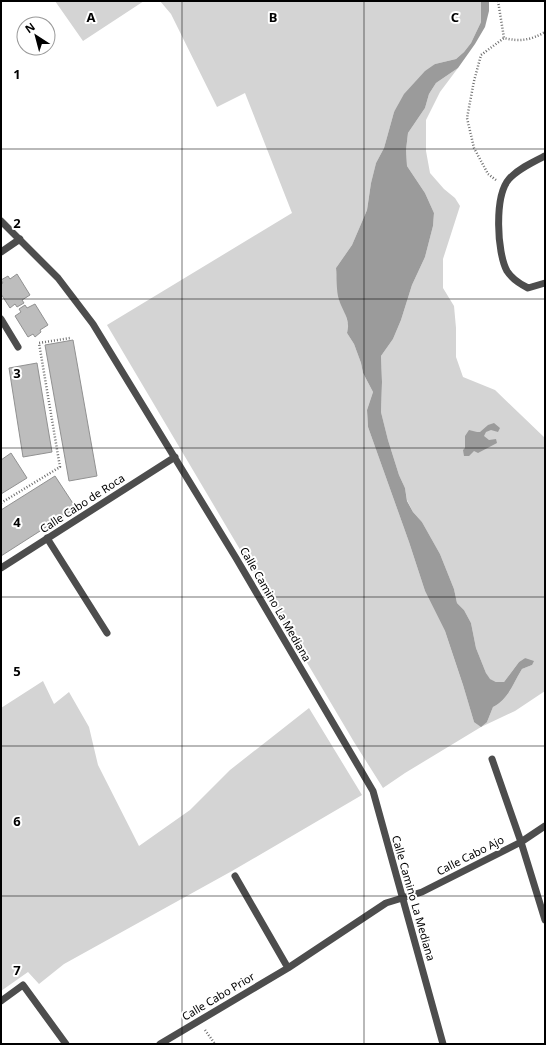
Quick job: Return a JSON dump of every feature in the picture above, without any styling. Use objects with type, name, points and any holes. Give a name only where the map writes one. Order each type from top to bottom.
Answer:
[{"type":"street","points":[[545,156],[518,171],[508,180],[502,191],[499,204],[499,237],[502,260],[508,272],[517,282],[528,288],[545,283]]},
{"type":"street","name":"Calle Camino La Mediana","points":[[1,221],[58,278],[93,324],[175,456],[373,791],[443,1044]]},
{"type":"street","points":[[1,252],[20,239]]},
{"type":"street","points":[[1,319],[18,346]]},
{"type":"street","name":"Calle Cabo de Roca","points":[[1,568],[175,456]]},
{"type":"street","points":[[47,538],[107,633]]},
{"type":"street","points":[[492,759],[521,842],[545,920]]},
{"type":"street","name":"Calle Cabo Ajo","points":[[403,898],[422,892],[521,842],[545,826]]},
{"type":"street","points":[[235,876],[288,968]]},
{"type":"street","name":"Calle Cabo Prior","points":[[160,1044],[288,968],[386,903],[403,898]]},
{"type":"street","points":[[1,1001],[23,985],[66,1044]]},
{"type":"path","points":[[498,1],[504,38]]},
{"type":"path","points":[[504,38],[516,41],[535,38],[545,32]]},
{"type":"path","points":[[504,38],[481,55],[467,118],[474,148],[488,174],[505,185]]},
{"type":"path","points":[[1,503],[60,467],[39,343],[70,338]]},
{"type":"path","points":[[198,1021],[215,1044]]},
{"type":"shaded area","points":[[55,1],[144,1],[83,41]]},
{"type":"shaded area","points":[[160,1],[481,1],[481,22],[471,43],[464,52],[456,59],[435,64],[394,112],[384,148],[376,163],[367,210],[352,245],[336,268],[339,300],[344,309],[349,327],[347,333],[354,344],[363,373],[373,392],[367,410],[368,427],[425,591],[445,631],[474,722],[487,722],[493,707],[507,695],[522,669],[532,665],[525,658],[519,662],[504,682],[496,682],[489,679],[476,648],[471,623],[464,610],[457,603],[454,589],[440,554],[422,522],[413,512],[407,500],[405,488],[399,475],[381,412],[381,356],[393,339],[401,320],[412,285],[425,257],[433,226],[434,213],[425,193],[407,166],[406,150],[408,133],[425,108],[429,94],[436,83],[458,68],[440,92],[426,120],[426,151],[430,173],[444,189],[455,198],[460,206],[443,259],[443,288],[454,306],[456,357],[463,377],[495,390],[545,438],[545,691],[515,711],[481,727],[383,788],[354,742],[107,325],[292,213],[245,93],[217,107],[171,14]]},
{"type":"shaded area","points":[[481,1],[489,1],[489,11],[485,27],[458,68],[436,83],[429,94],[425,108],[408,133],[406,150],[407,166],[425,193],[434,213],[433,226],[425,257],[412,285],[401,320],[393,339],[381,356],[381,412],[399,475],[405,488],[407,501],[413,512],[422,522],[440,554],[454,589],[457,603],[464,610],[471,623],[476,648],[486,673],[490,679],[496,682],[504,682],[519,662],[525,658],[534,661],[532,665],[522,669],[507,695],[493,707],[487,722],[481,727],[474,722],[445,631],[425,591],[368,427],[367,410],[373,392],[363,373],[354,344],[347,333],[348,324],[338,296],[336,268],[352,245],[367,210],[376,163],[384,148],[394,112],[404,94],[425,71],[435,64],[456,59],[464,52],[471,43],[481,22]]},
{"type":"shaded area","points":[[494,423],[500,428],[498,432],[491,430],[486,432],[484,436],[489,440],[496,439],[497,443],[478,453],[474,451],[469,456],[464,456],[463,450],[465,448],[465,436],[469,430],[480,432],[488,425]]},
{"type":"shaded area","points":[[43,681],[54,704],[69,692],[89,727],[98,765],[139,846],[190,810],[230,770],[309,708],[362,795],[232,871],[64,964],[39,984],[28,972],[1,991],[1,708]]},
{"type":"building","points":[[17,274],[30,295],[22,300],[24,303],[17,307],[15,304],[10,308],[1,294],[1,284],[3,283],[1,280],[8,276],[10,279]]},
{"type":"building","points":[[35,304],[48,325],[40,330],[41,332],[35,337],[33,334],[28,337],[15,316],[21,312],[19,309],[25,305],[27,308]]},
{"type":"building","points":[[73,340],[97,476],[69,481],[45,345]]},
{"type":"building","points":[[37,363],[52,452],[23,457],[9,368]]},
{"type":"building","points":[[11,453],[27,478],[1,494],[1,460]]},
{"type":"building","points":[[55,476],[76,508],[1,556],[1,510]]}]
